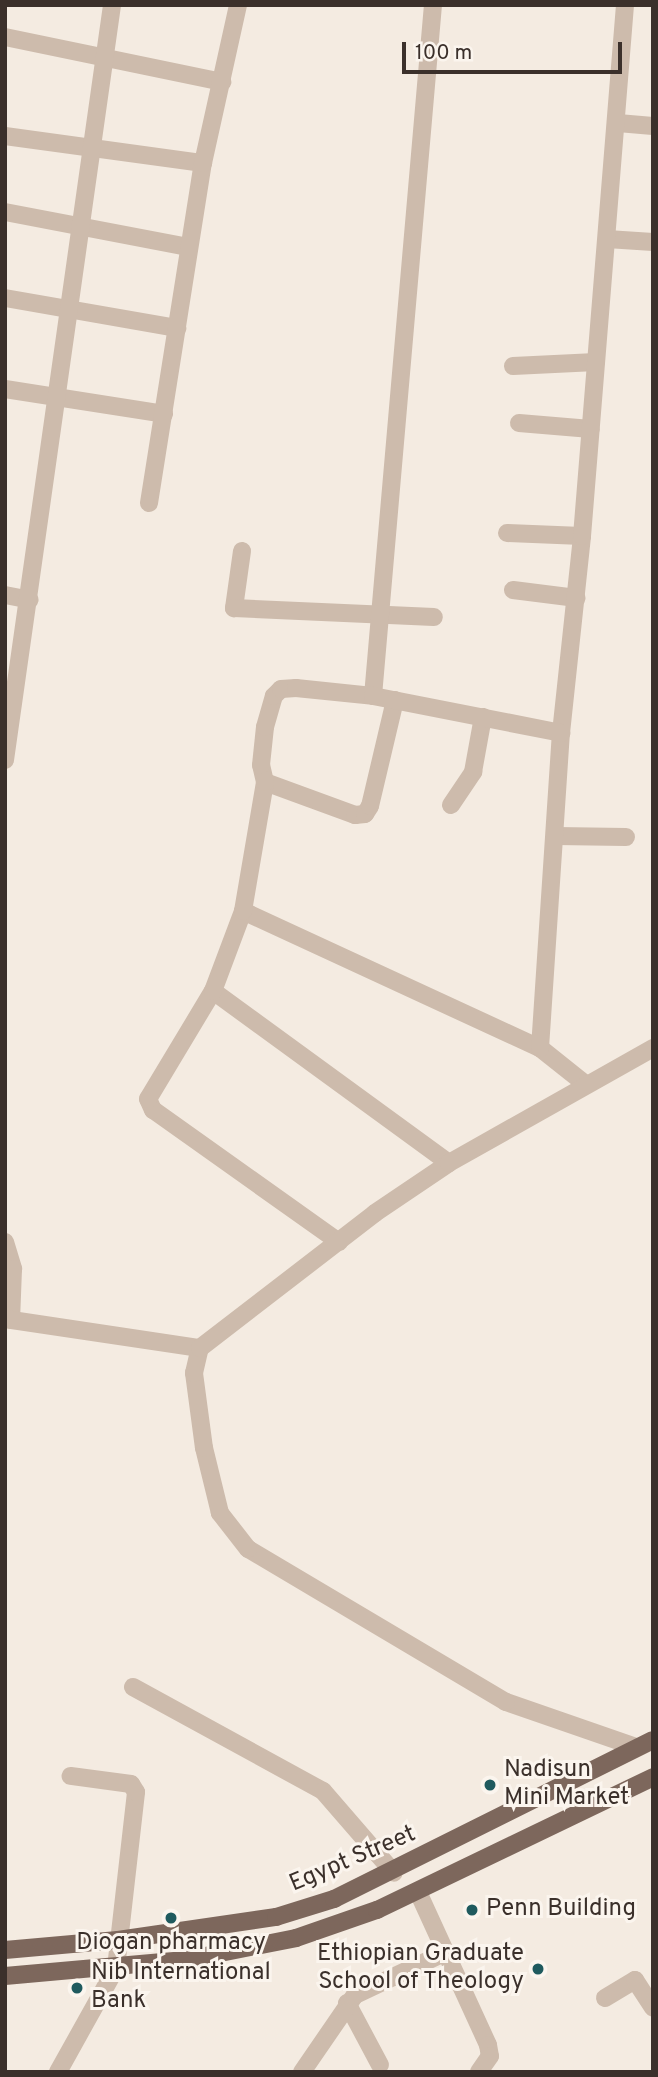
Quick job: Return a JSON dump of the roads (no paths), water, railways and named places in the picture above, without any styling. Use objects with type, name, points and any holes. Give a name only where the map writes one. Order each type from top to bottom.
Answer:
[{"type":"main road","name":"Egypt Street","points":[[5,1950],[118,1940],[276,1917],[334,1899],[394,1873],[646,1741]]},
{"type":"main road","name":"Egypt Street","points":[[5,1976],[185,1960],[296,1938],[418,1892],[653,1777]]},
{"type":"street","points":[[5,760],[30,600],[66,308],[102,56],[112,5]]},
{"type":"street","points":[[149,503],[203,163],[238,5]]},
{"type":"street","points":[[373,696],[433,5]]},
{"type":"street","points":[[540,1048],[561,733],[582,536],[618,123],[625,5]]},
{"type":"street","points":[[5,37],[222,82]]},
{"type":"street","points":[[618,123],[653,125]]},
{"type":"street","points":[[5,136],[203,163]]},
{"type":"street","points":[[5,212],[190,247]]},
{"type":"street","points":[[607,239],[653,242]]},
{"type":"street","points":[[5,298],[177,328]]},
{"type":"street","points":[[513,366],[596,362]]},
{"type":"street","points":[[5,388],[164,414]]},
{"type":"street","points":[[519,423],[591,429]]},
{"type":"street","points":[[507,533],[582,536]]},
{"type":"street","points":[[242,551],[234,608],[379,617],[435,617]]},
{"type":"street","points":[[513,590],[576,598]]},
{"type":"street","points":[[5,595],[30,600]]},
{"type":"street","points":[[339,1242],[153,1110],[148,1099],[151,1087],[213,991],[243,911],[265,782],[261,765],[265,727],[281,689],[373,696],[561,733]]},
{"type":"street","points":[[265,782],[355,815],[365,814],[370,806],[395,700]]},
{"type":"street","points":[[451,806],[473,772],[483,717]]},
{"type":"street","points":[[556,836],[626,837]]},
{"type":"street","points":[[243,911],[540,1048],[584,1083]]},
{"type":"street","points":[[213,991],[449,1163]]},
{"type":"street","points":[[646,1741],[506,1702],[248,1549],[220,1513],[204,1448],[194,1373],[200,1348],[339,1242],[449,1163],[584,1083],[653,1048]]},
{"type":"street","points":[[5,1242],[13,1269],[8,1319],[200,1348]]},
{"type":"street","points":[[133,1687],[323,1791],[394,1873]]},
{"type":"street","points":[[58,2072],[116,1968],[136,1792],[131,1784],[71,1776]]},
{"type":"street","points":[[418,1892],[488,2045],[490,2056],[479,2072]]},
{"type":"street","points":[[302,2072],[346,2003],[378,1983],[444,1953]]},
{"type":"street","points":[[605,1998],[635,1980],[653,2008]]},
{"type":"street","points":[[346,2003],[380,2065]]},
{"type":"place","name":"Nadisun Mini Market","points":[[490,1785]]},
{"type":"place","name":"Penn Building","points":[[472,1910]]},
{"type":"place","name":"Diogan pharmacy","points":[[171,1918]]},
{"type":"place","name":"Ethiopian Graduate School of Theology","points":[[538,1969]]},
{"type":"place","name":"Nib International Bank","points":[[77,1988]]}]
